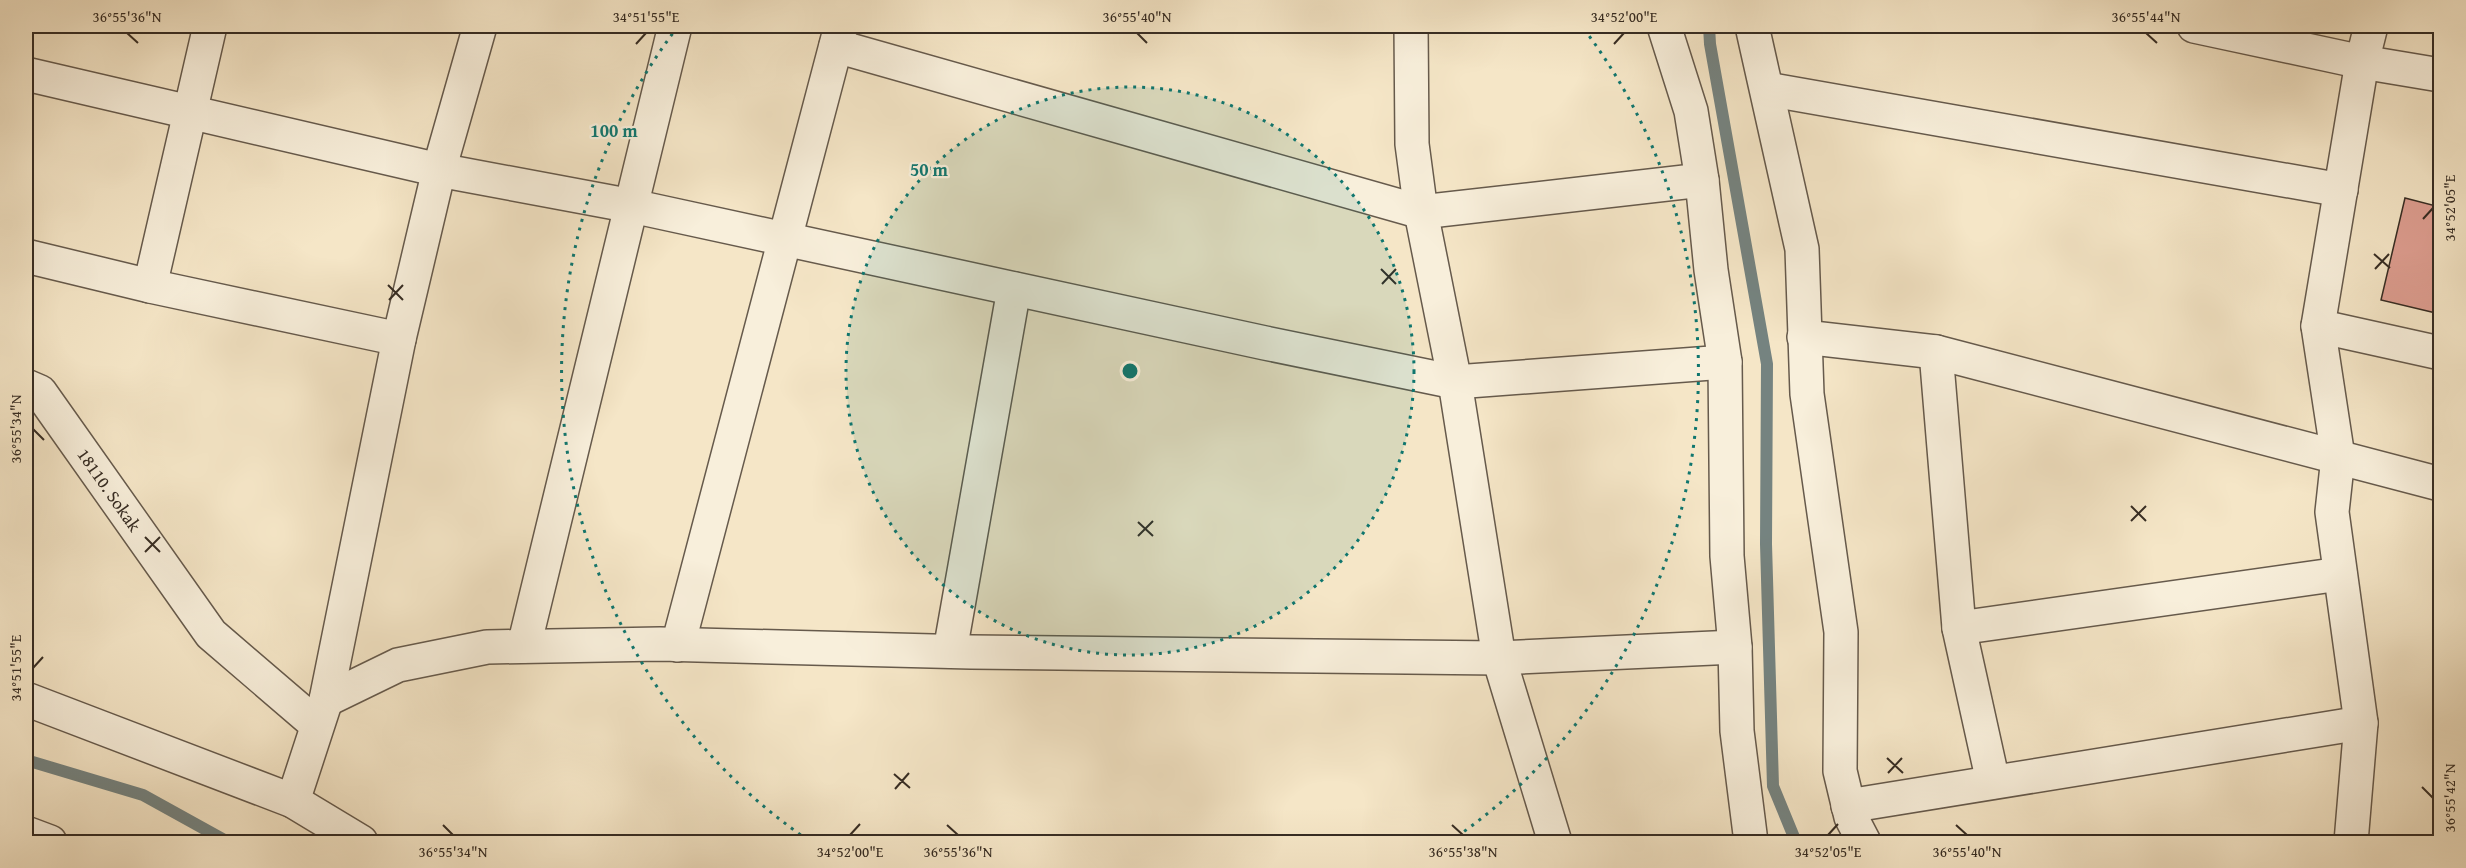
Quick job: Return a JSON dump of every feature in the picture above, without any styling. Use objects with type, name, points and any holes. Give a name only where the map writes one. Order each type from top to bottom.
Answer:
[{"type":"street","points":[[150,286],[210,26]]},
{"type":"street","points":[[293,801],[321,713],[399,339],[440,170],[480,26]]},
{"type":"street","points":[[524,646],[675,26]]},
{"type":"street","points":[[1411,26],[1412,144],[1421,212],[1455,382],[1499,658],[1555,843]]},
{"type":"street","points":[[1664,26],[1691,111],[1725,362],[1727,555],[1735,647],[1737,731],[1751,843]]},
{"type":"street","points":[[1752,26],[1802,249],[1807,394],[1841,632],[1840,771],[1851,817],[1864,843]]},
{"type":"street","points":[[2194,26],[2362,62],[2440,75]]},
{"type":"street","points":[[2351,843],[2361,723],[2332,512],[2338,458],[2318,326],[2362,62],[2371,26]]},
{"type":"street","points":[[678,645],[838,36],[1421,212],[1702,180]]},
{"type":"street","points":[[26,74],[440,170],[632,206],[1265,344],[1455,382],[1725,362]]},
{"type":"street","points":[[1767,89],[2341,190]]},
{"type":"street","points":[[26,256],[150,286],[399,339]]},
{"type":"street","points":[[950,651],[1014,289]]},
{"type":"street","points":[[2318,326],[2440,353]]},
{"type":"street","points":[[1804,337],[1936,352],[2440,484]]},
{"type":"street","points":[[1936,352],[1959,628],[1993,782]]},
{"type":"street","name":"18110. Sokak","points":[[26,386],[40,392],[211,634],[321,713]]},
{"type":"street","points":[[1959,628],[2340,573]]},
{"type":"street","points":[[321,713],[398,665],[487,647],[678,645],[1499,658],[1735,647]]},
{"type":"street","points":[[26,699],[293,801],[361,843]]},
{"type":"street","points":[[1848,806],[2361,723]]},
{"type":"street","points":[[26,832],[50,843]]},
{"type":"building","points":[[2405,198],[2440,207],[2440,314],[2381,300]]},
{"type":"waterway","points":[[1709,26],[1710,44],[1767,364],[1766,544],[1773,786],[1796,842]]},
{"type":"waterway","points":[[26,760],[143,795],[228,842]]}]
